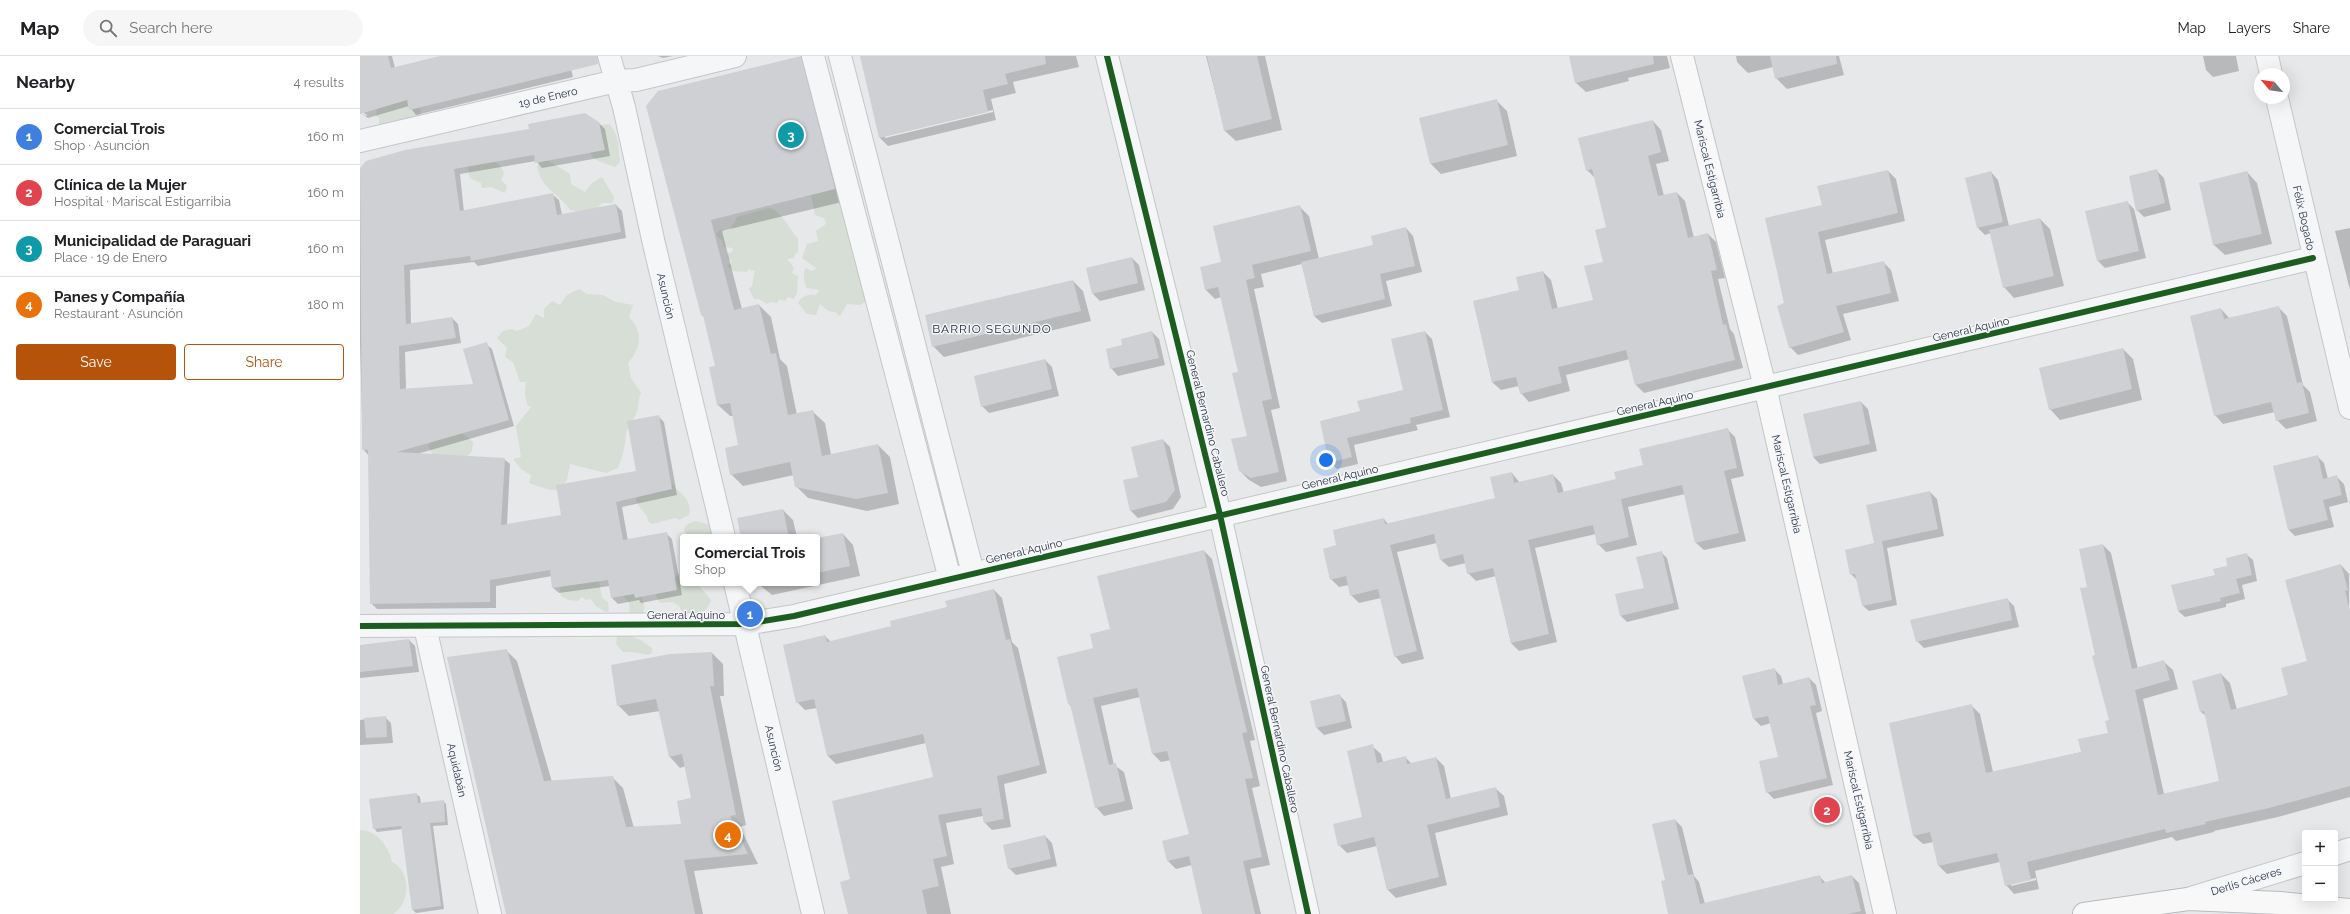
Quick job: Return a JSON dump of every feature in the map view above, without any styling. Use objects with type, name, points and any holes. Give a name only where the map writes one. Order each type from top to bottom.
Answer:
[{"type":"main road","name":"Mariscal Estigarribia","points":[[1682,56],[1765,387],[1885,914]]},
{"type":"main road","points":[[2084,914],[2188,899],[2280,903],[2350,910]]},
{"type":"street","name":"Asunción","points":[[609,56],[723,534]]},
{"type":"street","name":"19 de Enero","points":[[360,141],[616,81],[636,80],[736,56]]},
{"type":"street","points":[[813,56],[950,579]]},
{"type":"street","points":[[840,56],[973,573]]},
{"type":"street","name":"General Bernardino Caballero","points":[[1107,56],[1220,515],[1308,914]]},
{"type":"street","points":[[2267,56],[2270,68]]},
{"type":"street","name":"Félix Bogado","points":[[2277,104],[2350,408]]},
{"type":"street","name":"General Aquino","points":[[360,626],[424,627],[744,624],[794,616],[2314,258]]},
{"type":"street","name":"Asunción","points":[[736,586],[813,914]]},
{"type":"street","name":"Aquidabán","points":[[424,627],[490,914]]},
{"type":"street","points":[[2338,853],[2350,849]]},
{"type":"street","name":"Derlis Cáceres","points":[[2188,899],[2302,864]]},
{"type":"shaded area","points":[[401,96],[420,103],[421,117],[383,126],[379,124],[379,118],[376,116],[377,106]]},
{"type":"shaded area","points":[[609,124],[613,128],[618,142],[620,162],[615,167],[597,160],[590,153],[597,130],[601,125]]},
{"type":"shaded area","points":[[490,157],[501,167],[504,173],[501,180],[507,186],[505,193],[491,187],[482,188],[481,183],[470,178],[467,165]]},
{"type":"shaded area","points":[[544,158],[570,174],[571,184],[585,192],[592,183],[602,177],[614,197],[612,203],[602,203],[592,214],[570,210],[566,204],[546,185],[539,173],[537,166]]},
{"type":"shaded area","points":[[836,186],[869,299],[860,305],[847,304],[840,316],[835,312],[828,311],[820,304],[816,315],[807,314],[798,303],[805,296],[816,295],[819,290],[807,288],[804,278],[806,268],[811,271],[817,269],[802,258],[807,244],[818,241],[816,231],[826,224],[824,218],[815,215],[811,194],[817,194]]},
{"type":"shaded area","points":[[769,208],[778,212],[782,216],[798,238],[798,252],[795,254],[794,258],[787,259],[794,268],[792,273],[798,276],[797,293],[794,299],[788,297],[785,301],[779,299],[777,303],[770,302],[767,304],[759,299],[754,299],[749,289],[752,286],[755,270],[752,271],[749,269],[747,272],[737,272],[730,268],[727,265],[731,264],[732,261],[727,258],[728,253],[732,252],[733,248],[724,247],[722,240],[718,238],[716,234],[721,229],[724,231],[730,230],[737,217]]},
{"type":"shaded area","points":[[579,289],[587,294],[603,295],[616,302],[633,305],[629,317],[637,329],[639,340],[636,351],[628,363],[631,378],[641,393],[636,414],[627,431],[624,451],[618,468],[606,473],[570,464],[567,480],[560,490],[550,490],[529,483],[531,475],[522,470],[513,459],[521,457],[516,426],[531,407],[527,405],[525,393],[526,382],[520,382],[513,362],[505,357],[507,348],[497,338],[503,331],[511,329],[517,331],[529,326],[536,314],[544,318],[544,309],[552,301],[560,305],[567,295]]},
{"type":"shaded area","points":[[456,431],[465,435],[473,442],[472,451],[464,461],[433,456],[428,446],[436,437]]},
{"type":"shaded area","points":[[668,484],[675,485],[675,488],[686,500],[690,511],[689,515],[679,520],[675,518],[652,524],[648,521],[648,518],[638,505],[636,498],[639,496],[648,495]]},
{"type":"shaded area","points":[[695,521],[714,526],[718,534],[686,534],[684,529],[686,525]]},
{"type":"shaded area","points":[[680,573],[680,586],[699,586],[711,600],[706,609],[701,613],[684,616],[679,606],[672,602],[660,603],[655,594]]},
{"type":"shaded area","points":[[596,577],[599,581],[602,598],[608,602],[609,611],[606,612],[596,606],[591,599],[586,600],[582,597],[578,601],[568,600],[561,596],[559,585]]},
{"type":"shaded area","points":[[617,589],[641,595],[644,607],[643,613],[639,619],[630,616],[629,603]]},
{"type":"shaded area","points":[[620,635],[641,640],[652,648],[652,653],[648,655],[623,652],[616,644],[617,637]]},
{"type":"shaded area","points":[[360,830],[377,836],[385,845],[392,862],[403,872],[406,895],[399,909],[393,914],[360,914]]},
{"type":"building","points":[[360,56],[388,56],[391,68],[440,56],[597,56],[598,64],[409,110],[407,100],[360,114]]},
{"type":"building","points":[[801,56],[835,189],[711,220],[734,310],[759,304],[771,354],[776,353],[788,415],[813,410],[822,456],[878,444],[888,493],[856,499],[795,487],[790,462],[730,475],[725,448],[738,445],[730,403],[717,405],[709,367],[715,366],[703,315],[701,315],[646,106],[658,91]]},
{"type":"building","points":[[860,56],[1045,56],[1046,64],[1005,74],[1008,84],[983,90],[988,112],[879,138]]},
{"type":"building","points":[[1207,56],[1257,56],[1272,119],[1224,131]]},
{"type":"building","points":[[1569,56],[1653,56],[1654,64],[1575,83]]},
{"type":"building","points":[[1770,56],[1836,56],[1837,64],[1775,79]]},
{"type":"building","points":[[1497,99],[1508,145],[1430,164],[1419,118]]},
{"type":"building","points":[[585,113],[599,122],[605,150],[535,163],[534,155],[454,169],[460,211],[553,193],[557,215],[616,204],[621,232],[471,261],[470,256],[404,265],[406,324],[452,317],[456,338],[399,346],[400,389],[473,384],[463,349],[487,342],[509,420],[397,452],[505,458],[501,525],[561,515],[556,485],[636,471],[627,421],[659,415],[672,489],[616,502],[623,540],[667,532],[677,590],[635,598],[634,594],[611,598],[608,580],[552,588],[550,570],[490,580],[490,602],[370,604],[368,450],[362,450],[360,168],[366,161],[405,150],[529,129],[528,124]]},
{"type":"building","points":[[1653,120],[1661,152],[1648,156],[1658,196],[1677,192],[1688,238],[1708,233],[1717,270],[1711,271],[1723,325],[1726,324],[1735,360],[1635,385],[1626,350],[1558,367],[1562,383],[1520,394],[1516,377],[1492,382],[1473,301],[1519,290],[1516,277],[1543,271],[1552,309],[1593,300],[1584,266],[1603,262],[1595,230],[1606,227],[1592,169],[1586,171],[1578,138]]},
{"type":"building","points":[[2157,169],[2165,203],[2136,211],[2129,176]]},
{"type":"building","points":[[1888,170],[1898,213],[1818,232],[1827,274],[1884,261],[1891,293],[1836,306],[1844,332],[1789,348],[1777,306],[1784,303],[1765,218],[1822,205],[1817,186]]},
{"type":"building","points":[[1991,171],[2003,222],[1977,228],[1965,178]]},
{"type":"building","points":[[2247,171],[2262,234],[2213,245],[2199,183]]},
{"type":"building","points":[[2128,201],[2139,251],[2097,261],[2085,211]]},
{"type":"building","points":[[1300,205],[1311,251],[1252,265],[1255,278],[1246,280],[1272,399],[1262,401],[1279,472],[1251,478],[1239,471],[1231,439],[1247,436],[1232,373],[1238,372],[1218,287],[1205,290],[1200,267],[1221,262],[1213,226]]},
{"type":"building","points":[[2040,218],[2054,276],[2003,288],[1989,230]]},
{"type":"building","points":[[1406,227],[1415,266],[1380,274],[1385,299],[1314,316],[1301,262],[1373,245],[1371,236]]},
{"type":"building","points":[[1132,257],[1138,283],[1092,294],[1086,268]]},
{"type":"building","points":[[1073,280],[1081,311],[932,347],[925,315]]},
{"type":"building","points":[[2279,306],[2297,383],[2302,382],[2309,413],[2276,421],[2271,402],[2214,416],[2190,316],[2221,308],[2224,319]]},
{"type":"building","points":[[1152,331],[1159,358],[1110,369],[1106,349],[1122,345],[1121,339]]},
{"type":"building","points":[[1425,331],[1443,410],[1410,418],[1411,423],[1347,438],[1352,457],[1329,463],[1320,421],[1360,411],[1357,401],[1403,390],[1391,339]]},
{"type":"building","points":[[2123,348],[2132,389],[2049,410],[2039,368]]},
{"type":"building","points":[[1045,359],[1052,389],[981,407],[974,376]]},
{"type":"building","points":[[1861,401],[1870,444],[1813,457],[1803,414]]},
{"type":"building","points":[[1728,428],[1737,468],[1724,471],[1739,533],[1695,543],[1682,485],[1621,499],[1629,537],[1597,545],[1593,525],[1528,540],[1549,634],[1511,643],[1493,568],[1467,574],[1463,554],[1440,560],[1434,534],[1390,545],[1417,651],[1394,657],[1378,589],[1350,596],[1346,576],[1330,580],[1323,549],[1336,545],[1333,530],[1384,518],[1385,524],[1495,498],[1490,477],[1512,472],[1514,483],[1553,474],[1558,493],[1616,479],[1614,472],[1643,465],[1639,449]]},
{"type":"building","points":[[1163,439],[1175,490],[1166,502],[1130,511],[1123,480],[1138,477],[1131,447]]},
{"type":"building","points":[[2318,455],[2323,479],[2337,475],[2342,495],[2323,500],[2328,520],[2288,530],[2273,466]]},
{"type":"building","points":[[1930,491],[1938,529],[1874,543],[1866,505]]},
{"type":"building","points":[[783,509],[788,534],[740,534],[737,518]]},
{"type":"building","points":[[843,533],[850,566],[820,572],[820,537]]},
{"type":"building","points":[[1882,541],[1892,600],[1862,606],[1855,574],[1850,575],[1845,550]]},
{"type":"building","points":[[2103,544],[2132,669],[2164,660],[2170,680],[2135,690],[2158,795],[2219,781],[2204,711],[2200,712],[2192,681],[2221,673],[2231,710],[2288,695],[2281,668],[2307,661],[2285,580],[2341,564],[2348,590],[2345,591],[2350,611],[2350,786],[2269,808],[2205,822],[2206,824],[2166,833],[2165,829],[2027,862],[2031,880],[2005,886],[1997,853],[1938,866],[1930,832],[1913,836],[1889,723],[1972,704],[1986,773],[2081,752],[2078,739],[2108,733],[2105,721],[2109,720],[2092,656],[2095,655],[2080,588],[2087,587],[2079,549]]},
{"type":"building","points":[[1204,550],[1247,732],[1242,733],[1253,778],[1245,779],[1262,857],[1243,861],[1255,914],[1202,914],[1189,856],[1167,861],[1162,841],[1189,834],[1167,751],[1152,754],[1137,688],[1093,698],[1109,765],[1116,763],[1125,801],[1095,808],[1057,657],[1093,648],[1090,634],[1110,629],[1097,576]]},
{"type":"building","points":[[1662,551],[1674,603],[1620,616],[1615,594],[1644,588],[1636,557]]},
{"type":"building","points":[[2247,553],[2252,575],[2236,579],[2240,593],[2220,598],[2221,601],[2178,611],[2171,585],[2215,575],[2213,569],[2227,566],[2226,558]]},
{"type":"building","points":[[994,589],[1006,640],[1010,639],[1040,765],[997,776],[1004,819],[984,823],[981,808],[938,815],[947,856],[933,859],[939,886],[922,890],[927,914],[848,914],[840,882],[850,879],[832,801],[933,777],[923,734],[827,756],[814,699],[796,703],[783,645],[825,635],[827,642],[891,626],[890,621],[947,607],[945,601]]},
{"type":"building","points":[[2008,598],[2012,620],[1916,642],[1910,620]]},
{"type":"building","points":[[409,639],[413,666],[360,672],[360,645]]},
{"type":"building","points":[[507,649],[544,781],[613,776],[626,827],[681,824],[677,801],[691,798],[682,754],[669,757],[656,699],[617,706],[611,665],[670,654],[712,652],[714,686],[710,686],[736,815],[730,816],[748,854],[684,860],[695,914],[506,914],[447,657]]},
{"type":"building","points":[[1775,668],[1778,685],[1809,677],[1816,705],[1810,706],[1827,778],[1766,793],[1759,761],[1778,757],[1768,716],[1753,719],[1742,676]]},
{"type":"building","points":[[1340,694],[1346,721],[1316,728],[1310,701]]},
{"type":"building","points":[[386,716],[387,737],[366,738],[364,718]]},
{"type":"building","points":[[1373,744],[1377,763],[1406,756],[1407,764],[1436,757],[1446,799],[1496,787],[1500,807],[1427,825],[1439,877],[1387,890],[1374,837],[1338,846],[1333,824],[1362,817],[1347,751]]},
{"type":"building","points":[[417,793],[418,803],[444,800],[445,822],[430,823],[441,906],[412,910],[401,826],[373,829],[369,799]]},
{"type":"building","points":[[1675,819],[1688,875],[1693,874],[1700,904],[1820,875],[1822,883],[1852,875],[1861,911],[1849,914],[1668,914],[1661,881],[1665,880],[1652,824]]},
{"type":"building","points":[[1045,835],[1051,859],[1008,869],[1003,845]]},
{"type":"cycle path","points":[[1107,56],[1220,515],[1308,914]]},
{"type":"cycle path","points":[[360,626],[745,624],[794,616],[2313,258]]},
{"type":"place","name":"Municipalidad de Paraguari","points":[[791,135]]},
{"type":"place","name":"Comercial Trois","points":[[750,614]]},
{"type":"place","name":"Clínica de la Mujer","points":[[1827,810]]},
{"type":"place","name":"Panes y Compañía","points":[[728,835]]},
{"type":"district","name":"BARRIO SEGUNDO","points":[[992,329]]}]
